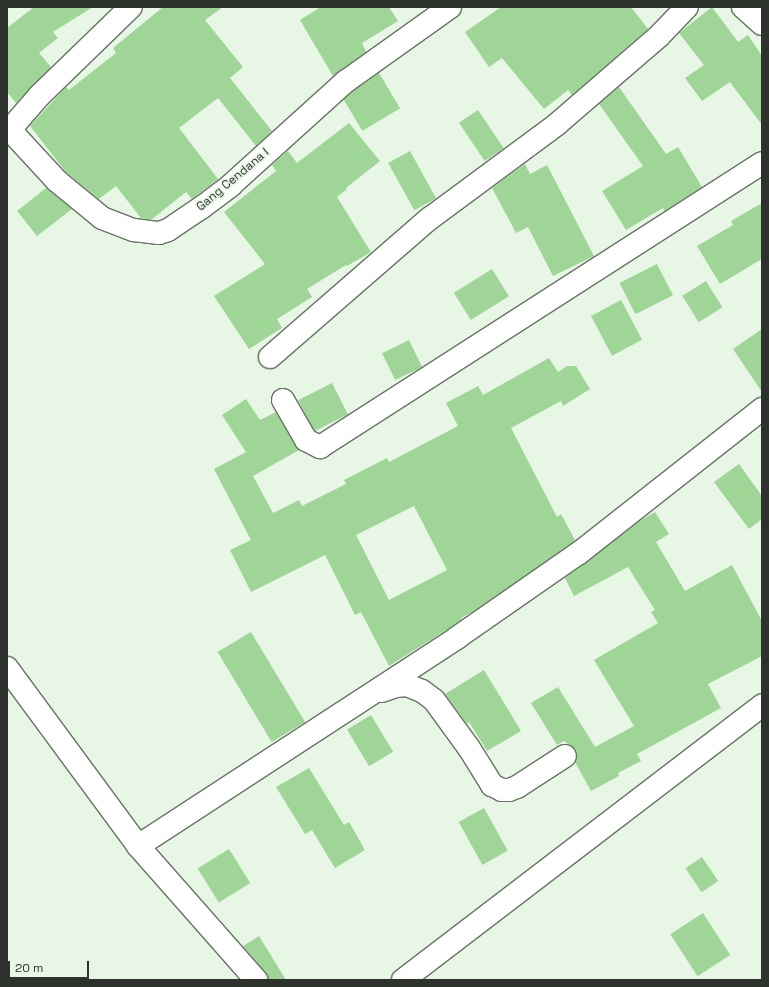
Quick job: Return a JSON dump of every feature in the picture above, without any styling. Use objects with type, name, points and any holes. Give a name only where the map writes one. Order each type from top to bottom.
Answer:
[{"type":"street","points":[[9,132],[39,96],[131,7]]},
{"type":"street","name":"Gang Cendana I","points":[[9,132],[56,182],[102,218],[134,230],[159,233],[168,230],[201,208],[231,185],[345,82],[450,7]]},
{"type":"street","points":[[270,357],[429,219],[556,125],[659,36],[687,7]]},
{"type":"street","points":[[743,7],[762,24]]},
{"type":"street","points":[[283,400],[306,440],[320,447],[762,163]]},
{"type":"street","points":[[138,846],[369,696],[579,553],[762,409]]},
{"type":"street","points":[[7,668],[138,846],[256,980]]},
{"type":"street","points":[[369,696],[396,686],[407,686],[422,691],[434,700],[469,748],[492,784],[502,790],[509,790],[517,787],[565,756]]},
{"type":"street","points":[[403,980],[762,706]]},
{"type":"building","points":[[34,7],[93,7],[53,32],[58,38],[39,53],[51,67],[16,103],[7,92],[7,28]]},
{"type":"building","points":[[163,7],[223,7],[205,20],[243,67],[230,78],[272,131],[256,146],[218,98],[179,128],[218,179],[192,199],[186,192],[151,220],[141,218],[116,186],[99,199],[66,172],[30,126],[66,87],[69,90],[116,53],[113,48]]},
{"type":"building","points":[[321,7],[389,7],[398,21],[362,43],[366,52],[333,76],[300,20]]},
{"type":"building","points":[[501,7],[631,7],[648,29],[572,95],[568,90],[544,109],[502,58],[489,67],[465,32]]},
{"type":"building","points":[[712,7],[738,42],[748,35],[762,56],[762,125],[730,82],[702,101],[685,78],[704,65],[679,33]]},
{"type":"building","points":[[379,73],[400,108],[362,131],[341,96]]},
{"type":"building","points":[[619,87],[666,154],[678,147],[702,187],[665,211],[663,208],[626,230],[602,191],[643,166],[599,104]]},
{"type":"building","points":[[478,110],[504,148],[485,161],[459,123]]},
{"type":"building","points":[[349,123],[380,161],[337,197],[371,252],[347,266],[346,265],[307,289],[312,297],[277,319],[282,328],[249,349],[214,296],[265,264],[224,212],[276,171],[272,165],[288,151],[297,163]]},
{"type":"building","points":[[410,151],[436,198],[414,210],[388,163]]},
{"type":"building","points":[[525,164],[530,174],[547,165],[594,256],[553,276],[528,227],[516,233],[492,188]]},
{"type":"building","points":[[46,188],[72,209],[37,236],[17,211]]},
{"type":"building","points":[[762,203],[762,259],[720,284],[697,246],[733,225],[731,221]]},
{"type":"building","points":[[657,264],[673,295],[635,314],[620,283]]},
{"type":"building","points":[[492,269],[509,296],[471,320],[454,293]]},
{"type":"building","points":[[706,281],[722,307],[699,322],[682,296]]},
{"type":"building","points":[[621,300],[642,340],[612,356],[591,316]]},
{"type":"building","points":[[762,329],[762,392],[733,349]]},
{"type":"building","points":[[409,340],[422,367],[395,380],[382,353]]},
{"type":"building","points":[[549,358],[558,372],[567,366],[576,366],[590,389],[563,406],[561,401],[511,428],[557,517],[561,514],[575,540],[572,543],[474,611],[461,618],[462,619],[451,627],[389,666],[361,612],[355,615],[325,555],[251,592],[230,550],[251,540],[214,469],[246,452],[222,415],[246,399],[260,420],[276,412],[299,450],[253,476],[273,513],[299,500],[302,506],[346,484],[344,480],[387,458],[389,462],[458,426],[446,403],[478,386],[483,395]],"holes":[[[414,506],[447,570],[389,600],[356,535]]]},
{"type":"building","points":[[332,383],[348,414],[314,431],[298,400]]},
{"type":"building","points":[[739,464],[762,496],[762,519],[749,529],[714,482]]},
{"type":"building","points":[[655,512],[669,534],[656,542],[685,591],[732,565],[762,621],[762,656],[708,684],[721,708],[637,754],[641,761],[618,773],[619,776],[591,791],[575,762],[577,756],[575,749],[564,741],[557,745],[531,703],[558,687],[595,747],[634,726],[594,660],[658,623],[651,612],[655,610],[628,567],[574,596],[565,578],[641,520]]},
{"type":"building","points":[[251,632],[305,722],[272,742],[218,652]]},
{"type":"building","points":[[484,670],[521,731],[487,751],[469,722],[467,724],[445,694]]},
{"type":"building","points":[[371,715],[393,752],[369,766],[347,729]]},
{"type":"building","points":[[309,768],[344,825],[349,822],[365,850],[335,868],[312,830],[305,834],[276,787]]},
{"type":"building","points":[[484,808],[508,851],[482,865],[459,822]]},
{"type":"building","points":[[229,849],[250,883],[219,903],[198,869]]},
{"type":"building","points":[[702,857],[718,881],[702,892],[685,868]]},
{"type":"building","points":[[703,913],[730,955],[698,976],[670,934]]},
{"type":"building","points":[[259,936],[286,980],[268,980],[265,972],[243,946]]}]
